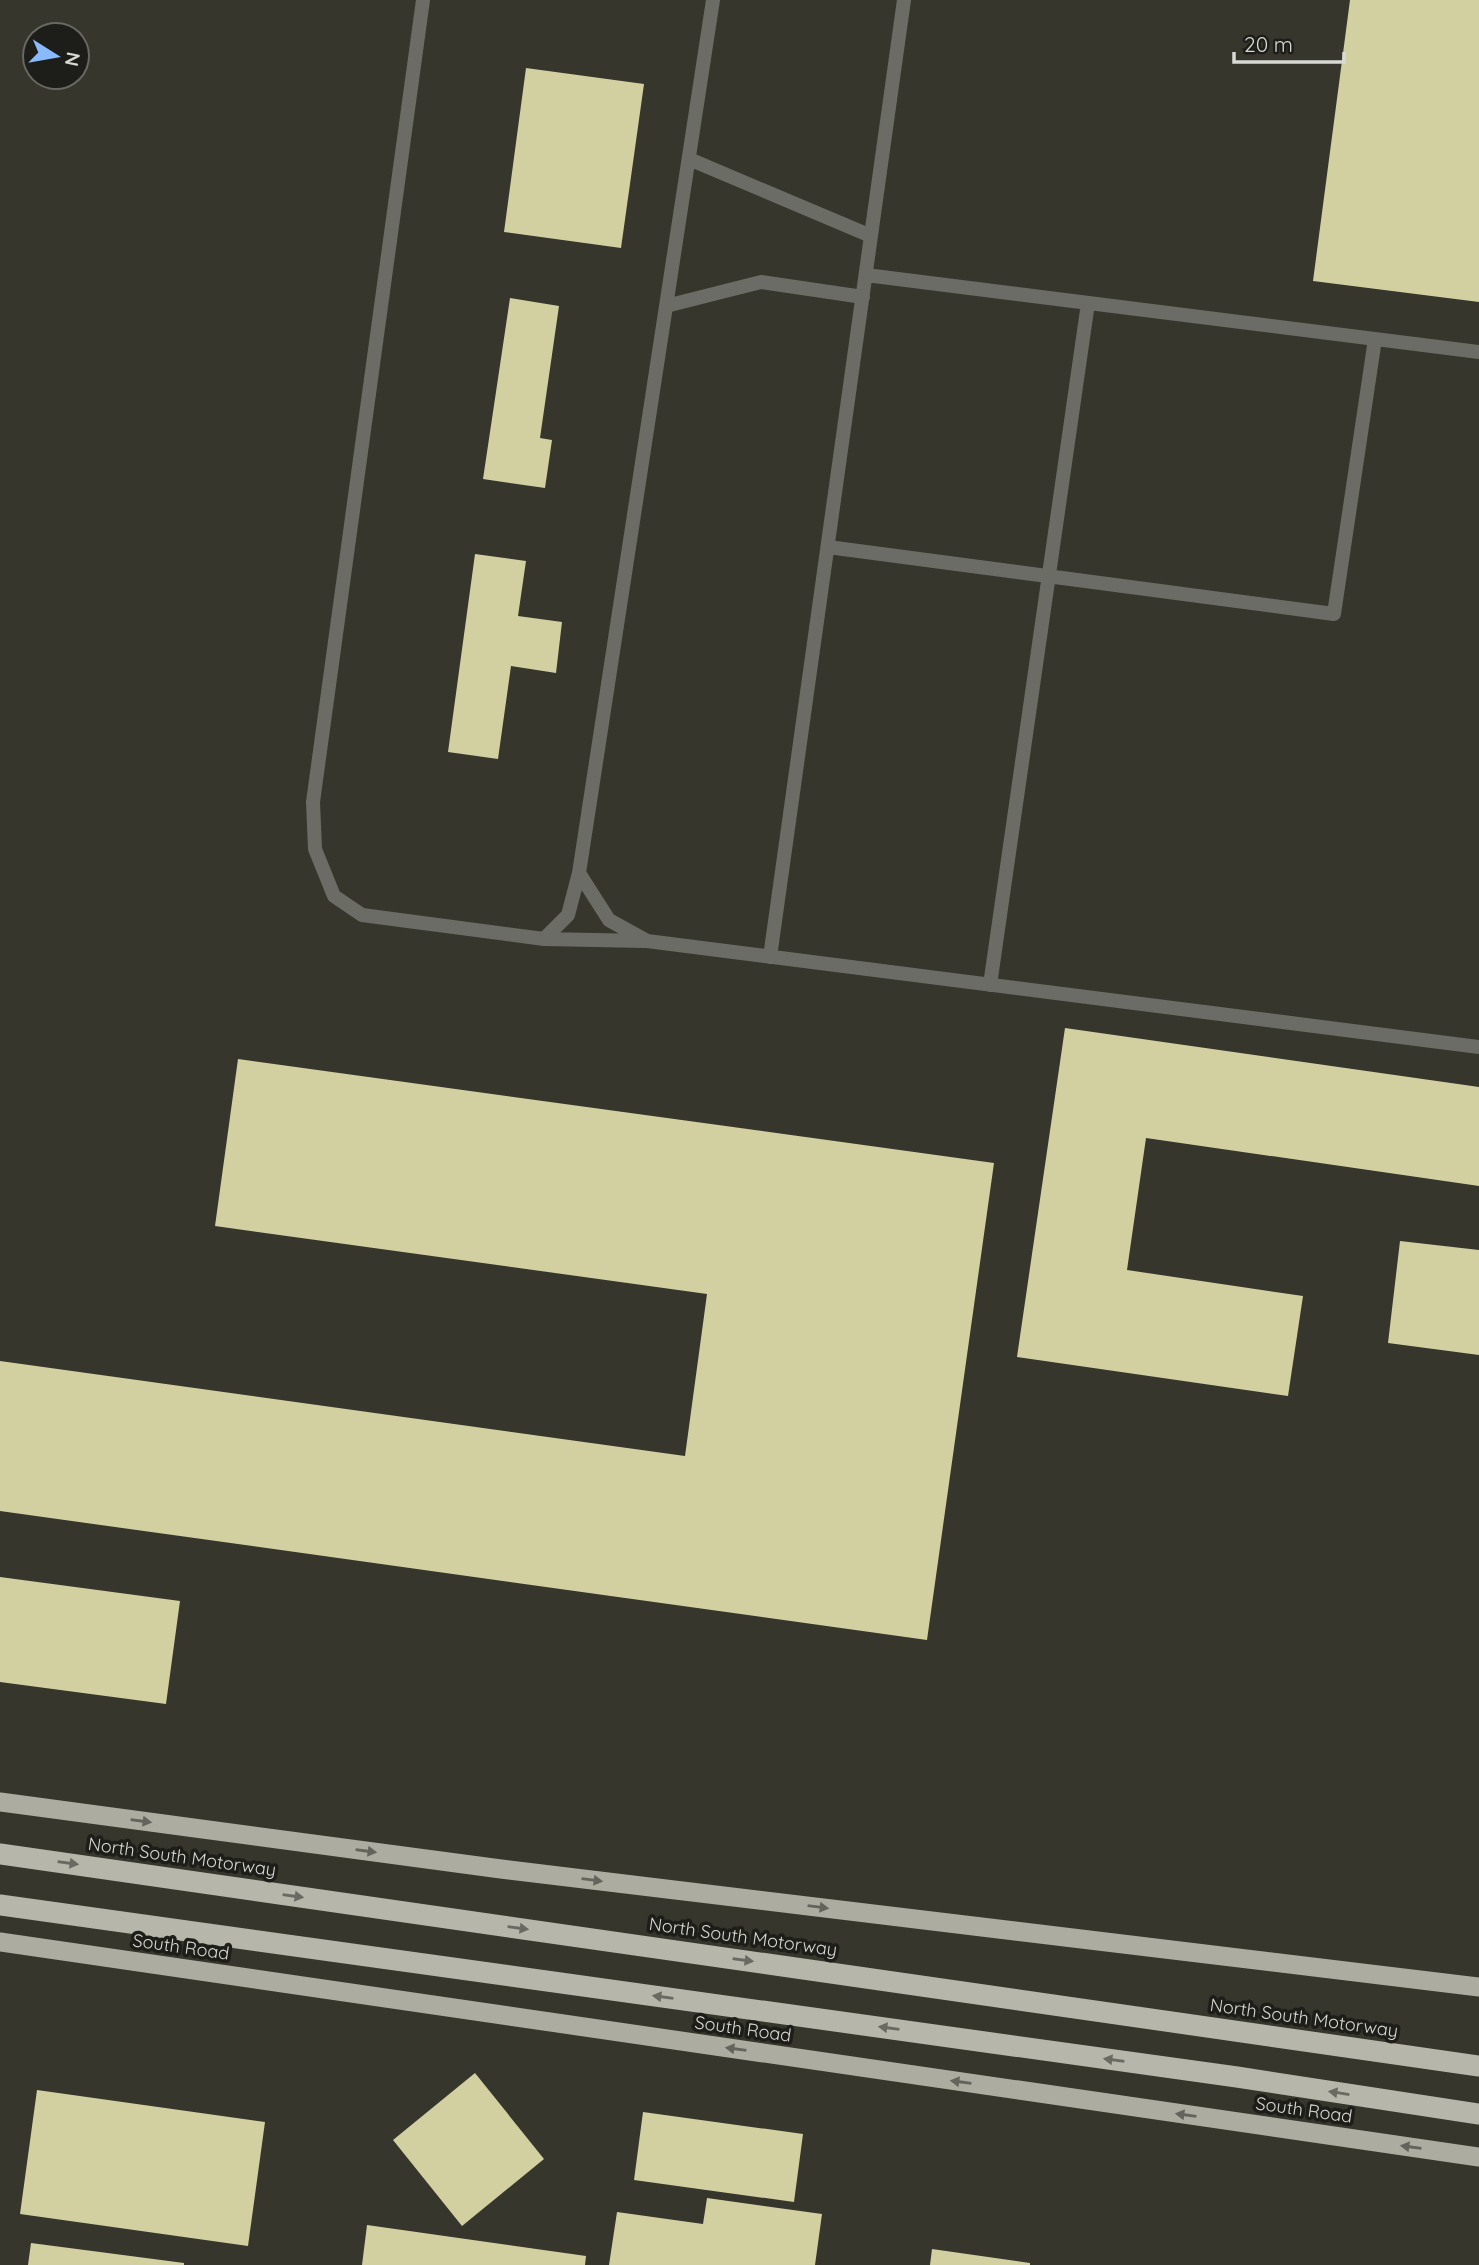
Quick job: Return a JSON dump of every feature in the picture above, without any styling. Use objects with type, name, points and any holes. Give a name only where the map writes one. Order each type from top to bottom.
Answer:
[{"type":"highway","points":[[0,1802],[501,1869],[1479,1987]]},
{"type":"highway","name":"North South Motorway","points":[[0,1854],[1479,2066]]},
{"type":"highway","points":[[0,1905],[1237,2077],[1479,2114]]},
{"type":"highway","name":"South Road","points":[[0,1942],[1479,2157]]},
{"type":"lane","points":[[423,0],[314,788],[315,849],[334,896],[362,915],[544,939],[647,941],[1479,1048]]},
{"type":"lane","points":[[544,939],[568,915],[579,873],[713,0]]},
{"type":"lane","points":[[770,957],[904,0]]},
{"type":"lane","points":[[689,159],[871,236]]},
{"type":"lane","points":[[866,275],[1479,352]]},
{"type":"lane","points":[[666,306],[761,282],[863,297]]},
{"type":"lane","points":[[990,985],[1088,303]]},
{"type":"lane","points":[[828,547],[1334,614],[1375,339]]},
{"type":"lane","points":[[579,873],[608,920],[647,941]]},
{"type":"building","points":[[1350,0],[1479,0],[1479,302],[1313,281]]},
{"type":"building","points":[[526,68],[644,84],[621,248],[504,232]]},
{"type":"building","points":[[510,298],[559,306],[540,438],[552,440],[545,488],[483,479]]},
{"type":"building","points":[[475,554],[526,561],[518,616],[562,622],[556,673],[511,666],[498,759],[448,752]]},
{"type":"building","points":[[1065,1028],[1479,1087],[1479,1186],[1146,1138],[1127,1270],[1303,1296],[1288,1396],[1017,1357]]},
{"type":"building","points":[[238,1059],[994,1163],[927,1640],[0,1511],[0,1361],[685,1456],[707,1294],[215,1226]]},
{"type":"building","points":[[1400,1241],[1479,1250],[1479,1355],[1388,1343]]},
{"type":"building","points":[[0,1577],[180,1601],[166,1704],[0,1682]]},
{"type":"building","points":[[475,2073],[544,2159],[462,2226],[393,2140]]},
{"type":"building","points":[[37,2090],[265,2122],[248,2246],[20,2214]]},
{"type":"building","points":[[643,2112],[803,2134],[794,2202],[634,2180]]},
{"type":"building","points":[[707,2198],[822,2214],[815,2265],[609,2265],[617,2212],[703,2224]]},
{"type":"building","points":[[367,2225],[586,2256],[585,2265],[362,2265]]},
{"type":"building","points":[[31,2243],[184,2263],[184,2265],[28,2265]]},
{"type":"building","points":[[932,2249],[1030,2263],[1030,2265],[930,2265]]}]
